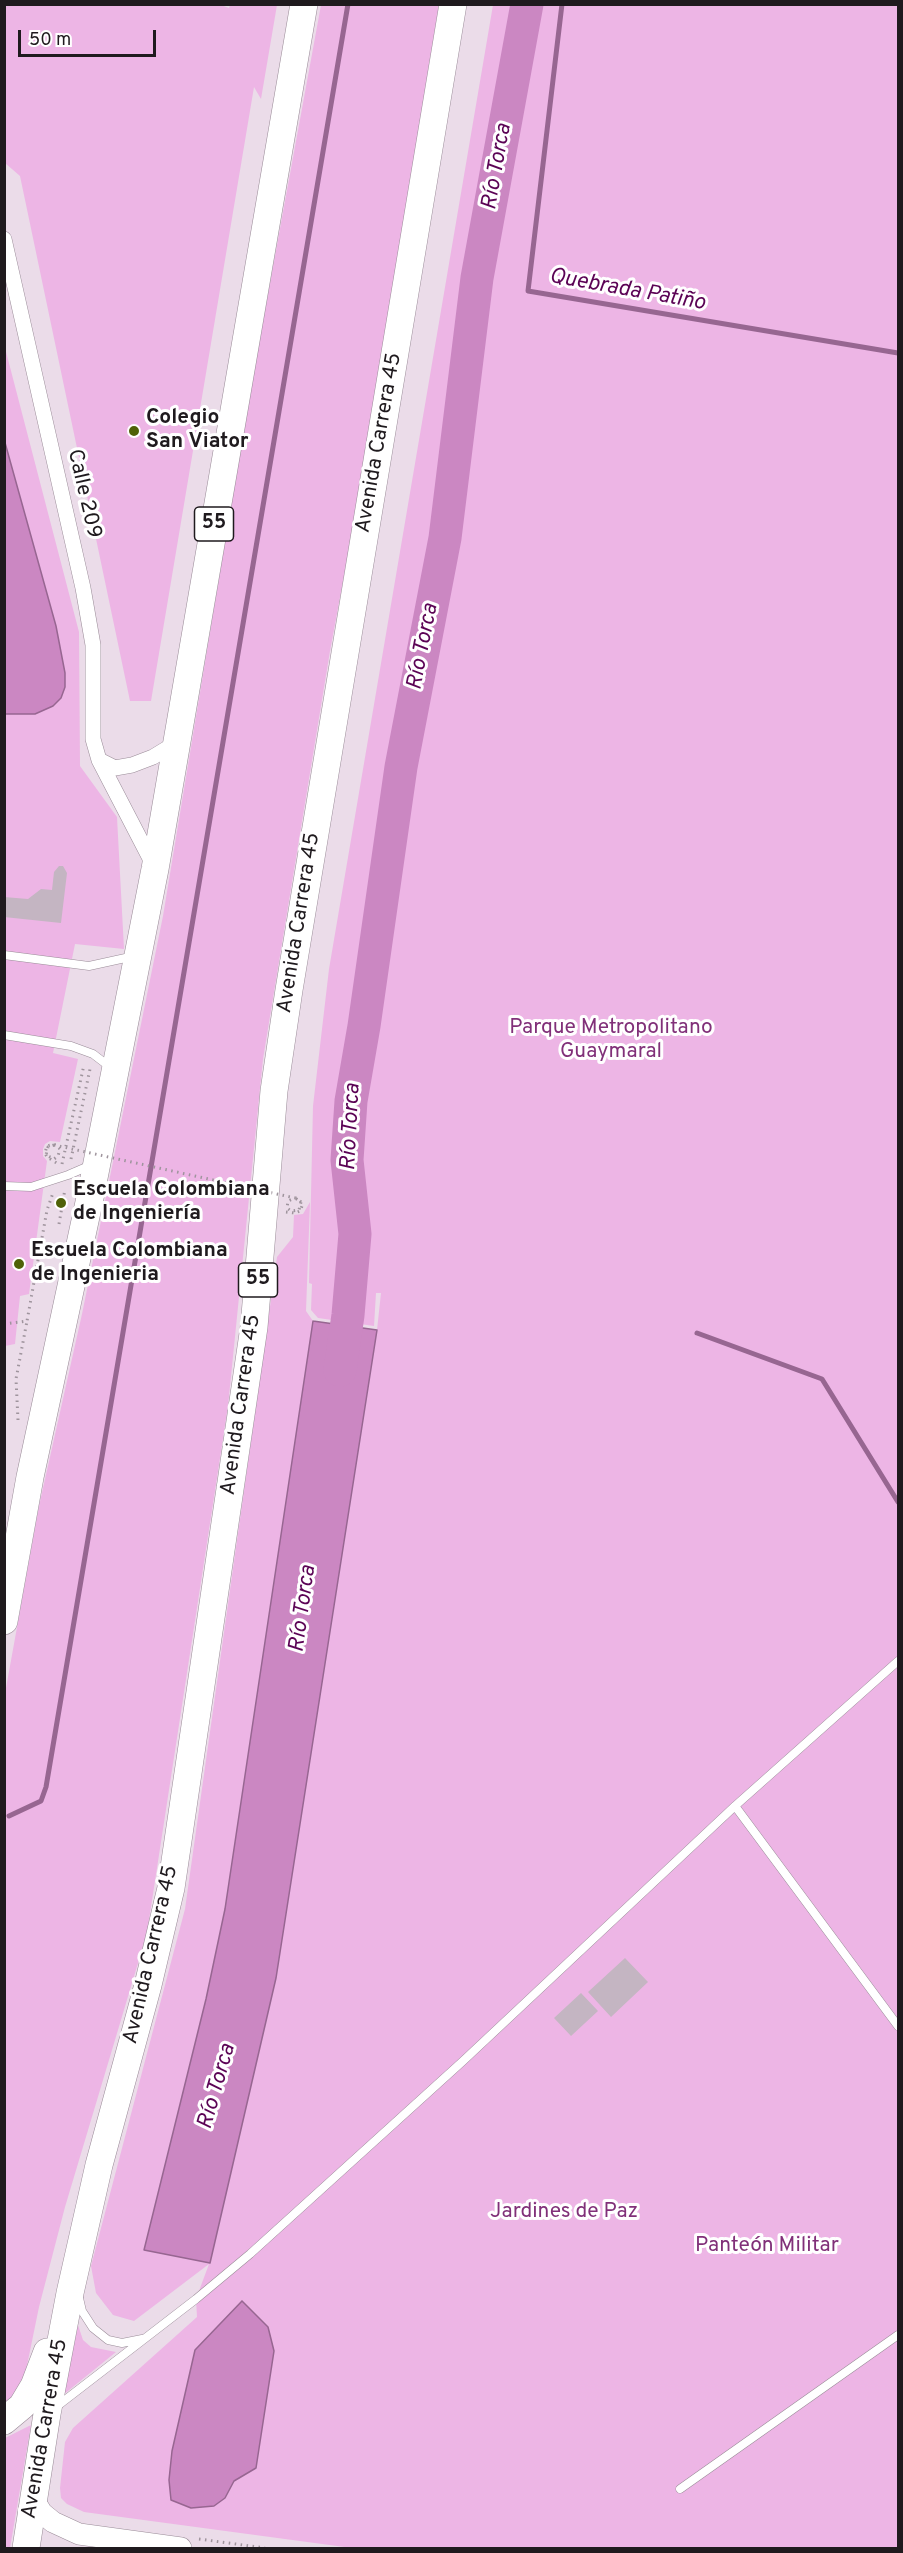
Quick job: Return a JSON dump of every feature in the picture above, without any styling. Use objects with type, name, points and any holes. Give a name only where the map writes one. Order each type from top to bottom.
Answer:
[{"type":"highway","name":"55","points":[[4,1621],[30,1477],[140,952],[304,4]]},
{"type":"highway","name":"Avenida Carrera 45","points":[[26,2548],[47,2414],[72,2285],[99,2165],[148,1985],[171,1888],[254,1327],[274,1091],[289,990],[453,4]]},
{"type":"highway","points":[[4,2421],[22,2406],[34,2386],[72,2285]]},
{"type":"main road","points":[[34,2500],[42,2513],[53,2522],[79,2534],[181,2548]]},
{"type":"street","name":"Calle 209","points":[[4,239],[87,611],[93,645],[93,739],[99,760],[155,868]]},
{"type":"street","points":[[99,760],[115,768],[132,765],[153,757],[176,743]]},
{"type":"lane","points":[[4,955],[89,966],[124,960],[140,952]]},
{"type":"lane","points":[[4,1035],[55,1042],[87,1051],[115,1071]]},
{"type":"lane","points":[[4,1186],[31,1187],[58,1179],[97,1160]]},
{"type":"lane","points":[[47,2414],[250,2254],[463,2061],[735,1806],[898,1660]]},
{"type":"lane","points":[[735,1806],[898,2026]]},
{"type":"lane","points":[[72,2285],[82,2311],[93,2328],[108,2340],[122,2343],[146,2338]]},
{"type":"lane","points":[[680,2489],[898,2336]]},
{"type":"path","points":[[18,1423],[16,1378],[47,1210],[62,1166],[87,1051]]},
{"type":"path","points":[[62,1166],[52,1159],[46,1155],[45,1151],[47,1146],[54,1144],[57,1145],[58,1147],[60,1154],[54,1159],[50,1158],[46,1151],[48,1147],[54,1145],[65,1147],[88,1152],[283,1196],[295,1198],[301,1202],[301,1208],[297,1211],[287,1208],[287,1203],[292,1198],[295,1198],[299,1200],[301,1202],[302,1206],[300,1211],[293,1213]]},
{"type":"path","points":[[4,1324],[27,1321]]},
{"type":"green space","name":"Colegio San Viator","points":[[5,5],[221,5],[229,8],[230,5],[277,5],[261,99],[254,87],[151,701],[130,701],[20,176],[5,163]]},
{"type":"green space","points":[[321,5],[439,5],[263,1059],[228,1406],[147,1933],[65,2207],[39,2307],[23,2385],[5,2408],[4,1699],[39,1506],[82,1314],[163,916],[248,403]]},
{"type":"green space","points":[[493,5],[898,5],[898,2548],[352,2548],[84,2512],[67,2504],[61,2498],[65,2442],[73,2428],[197,2317],[196,2299],[209,2264],[134,2321],[113,2315],[96,2293],[91,2266],[185,1909],[277,1257],[293,1237],[294,1215],[303,1214],[310,1202],[306,1311],[313,1321],[225,1909],[206,1999],[145,2250],[210,2263],[377,1330],[381,1293],[376,1293],[374,1326],[318,1318],[311,1310],[312,1284],[309,1283],[313,1106],[329,969]]},
{"type":"green space","points":[[4,344],[79,632],[80,766],[117,817],[124,949],[75,944],[53,1053],[78,1059],[60,1142],[50,1141],[43,1149],[43,1156],[47,1161],[29,1294],[20,1296],[15,1344],[5,1346]]},
{"type":"green space","points":[[78,2325],[83,2340],[91,2347],[116,2352],[63,2395]]},
{"type":"green space","points":[[31,2425],[10,2548],[5,2548],[5,2438]]},
{"type":"water","points":[[4,439],[56,626],[65,673],[65,687],[61,698],[53,706],[35,714],[5,714]]},
{"type":"water","points":[[313,1321],[377,1330],[276,1978],[210,2263],[144,2250],[206,1999],[225,1909]]},
{"type":"water","points":[[242,2301],[268,2327],[274,2351],[256,2468],[234,2481],[225,2498],[214,2506],[191,2508],[171,2500],[169,2480],[172,2451],[195,2350]]},
{"type":"building","points":[[59,866],[63,866],[67,873],[61,923],[4,917],[4,897],[28,899],[41,889],[52,890],[54,872]]},
{"type":"building","points":[[625,1958],[648,1982],[611,2017],[588,1992]]},
{"type":"building","points":[[581,1993],[598,2011],[571,2036],[554,2018]]},
{"type":"waterway","points":[[9,1816],[41,1801],[46,1787],[348,4]]},
{"type":"waterway","name":"Río Torca","points":[[340,1370],[348,1315],[355,1234],[347,1160],[351,1101],[401,767],[445,538],[477,278],[527,4]]},
{"type":"waterway","name":"Quebrada Patiño","points":[[562,4],[528,291],[898,353]]},
{"type":"waterway","points":[[697,1333],[822,1379],[898,1502]]},
{"type":"place","name":"Colegio San Viator","points":[[134,431]]},
{"type":"place","name":"Escuela Colombiana de Ingeniería","points":[[61,1203]]},
{"type":"place","name":"Escuela Colombiana de Ingenieria","points":[[19,1264]]},
{"type":"park label","name":"Parque Metropolitano Guaymaral","points":[[611,1041]]},
{"type":"park label","name":"Jardines de Paz","points":[[564,2213]]},
{"type":"park label","name":"Panteón Militar","points":[[767,2247]]}]
